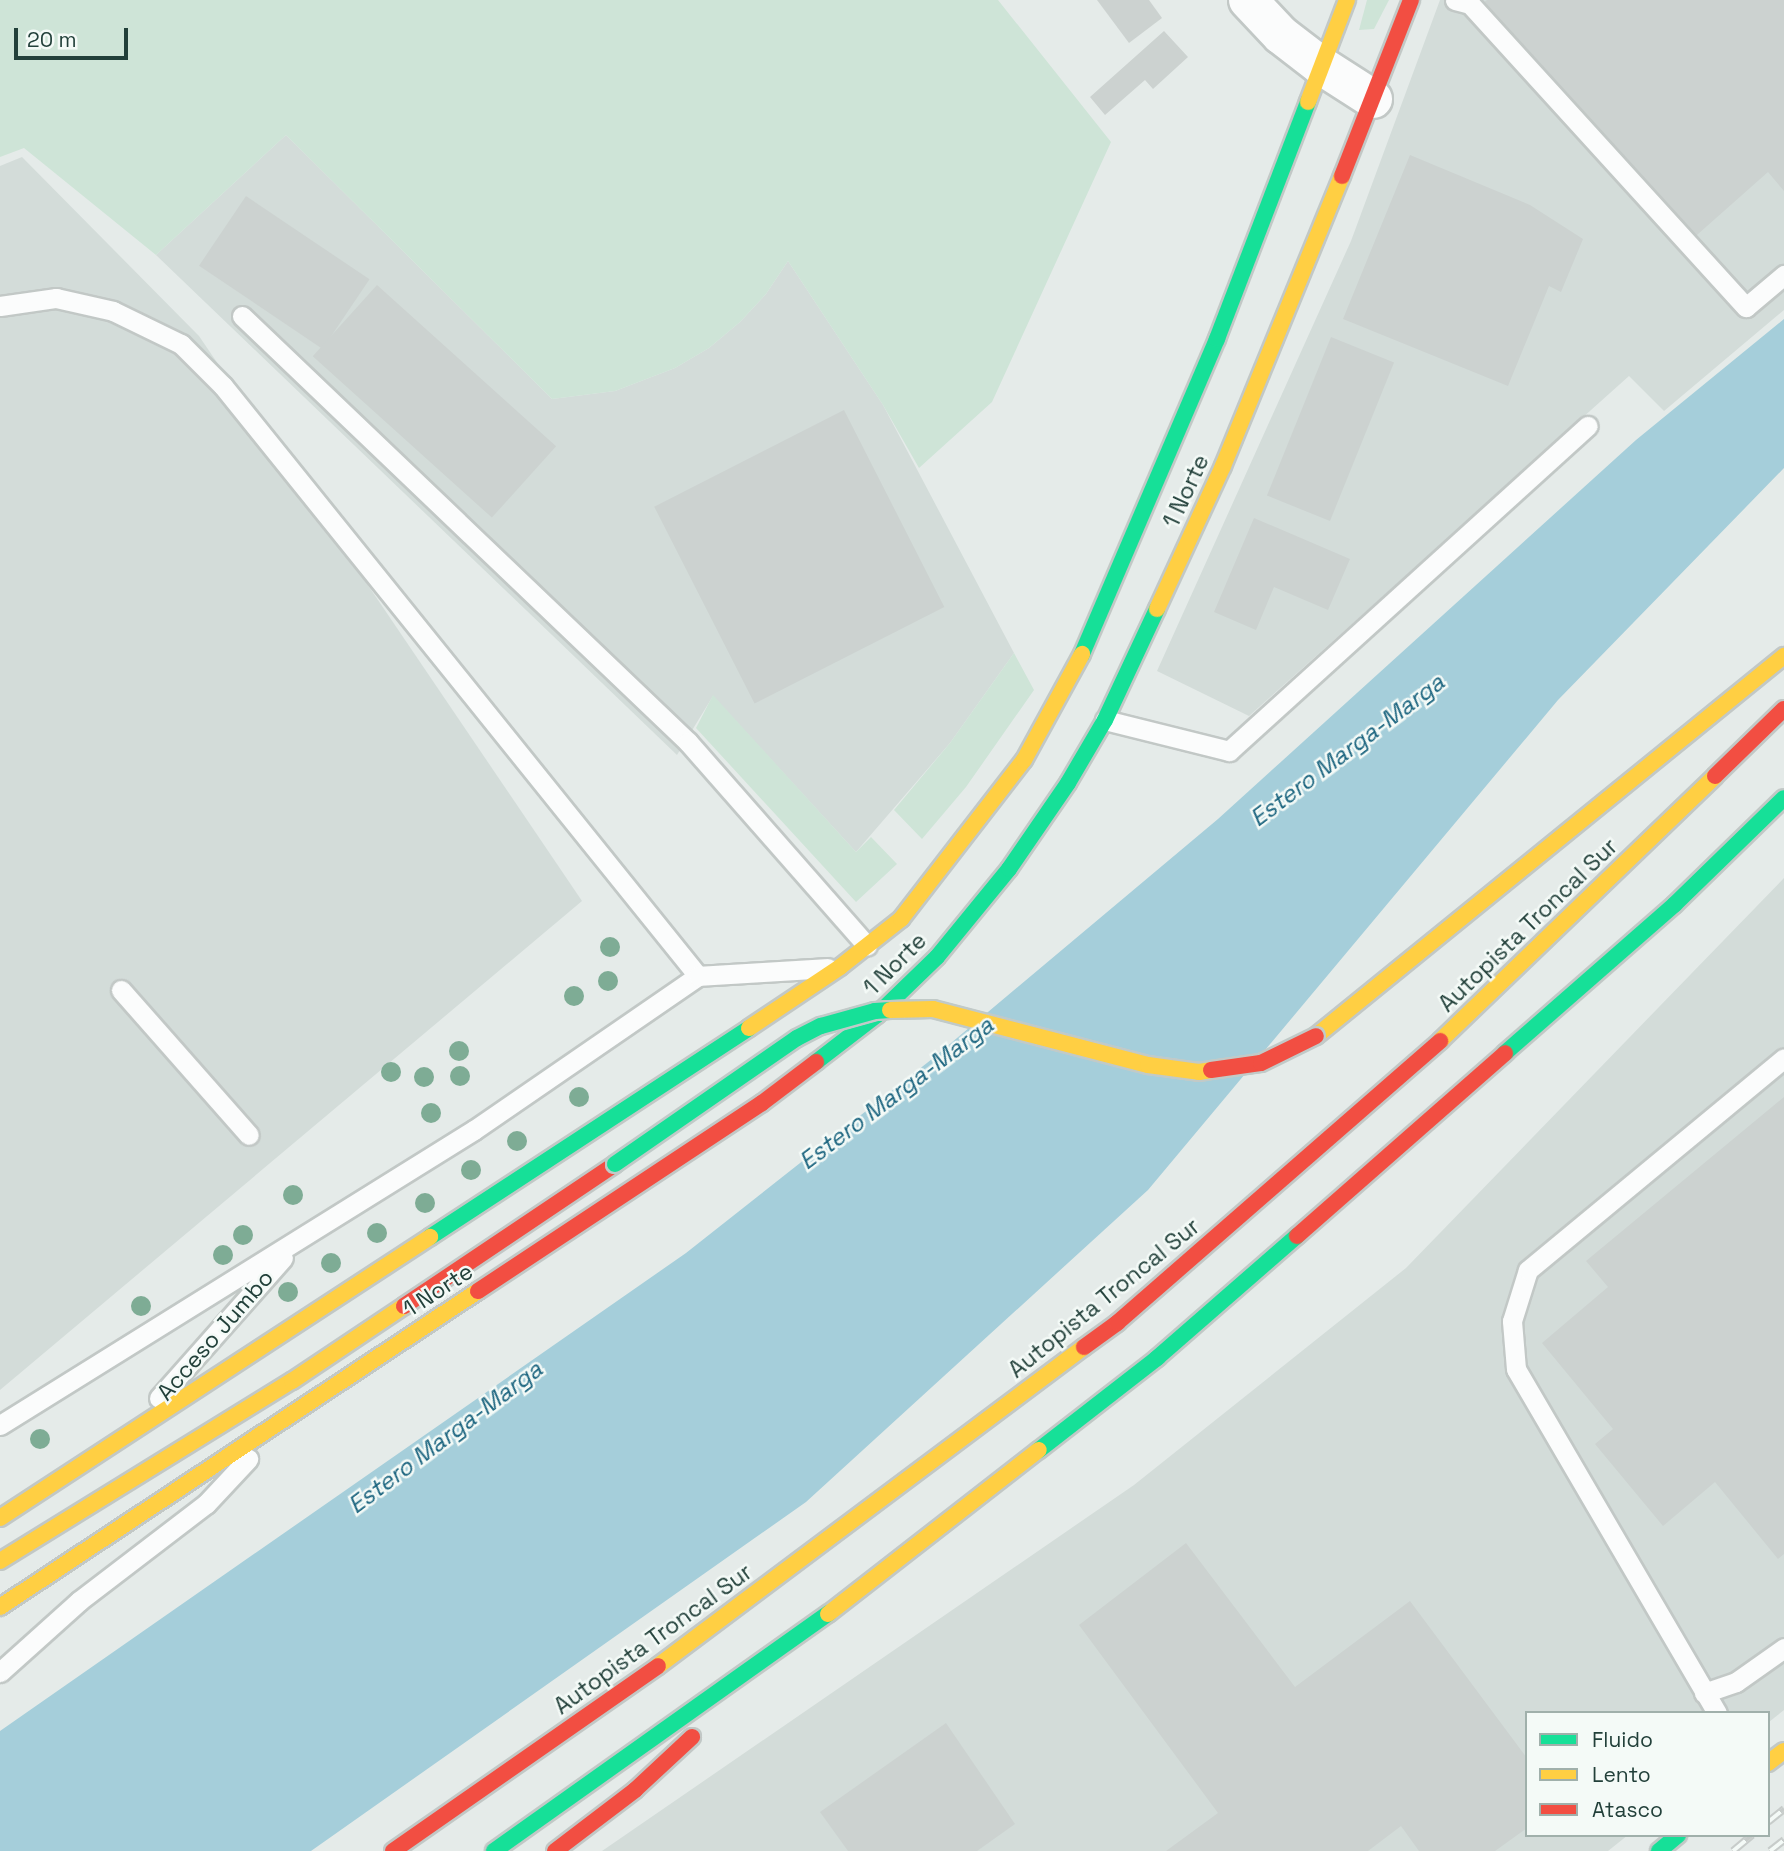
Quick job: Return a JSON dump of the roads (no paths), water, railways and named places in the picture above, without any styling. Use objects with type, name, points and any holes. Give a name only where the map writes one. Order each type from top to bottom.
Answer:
[{"type":"main road","name":"1 Norte","points":[[0,1518],[840,967],[901,919],[937,876],[1024,760],[1089,642],[1217,339],[1347,0]]},
{"type":"main road","name":"1 Norte","points":[[0,1608],[762,1103],[877,1015],[937,957],[1009,869],[1068,783],[1105,720],[1223,466],[1298,289],[1411,0]]},
{"type":"main road","points":[[0,1561],[292,1381],[797,1038],[821,1026],[875,1011],[933,1009],[1148,1065],[1199,1072],[1261,1063],[1316,1036],[1784,656]]},
{"type":"main road","name":"Autopista Troncal Sur","points":[[393,1851],[646,1675],[1117,1323],[1406,1074],[1784,709]]},
{"type":"main road","points":[[494,1851],[799,1638],[1167,1349],[1664,914],[1784,798]]},
{"type":"main road","points":[[555,1851],[635,1790],[799,1638]]},
{"type":"main road","points":[[1659,1851],[1676,1837]]},
{"type":"street","points":[[1248,0],[1281,35],[1320,65],[1373,99]]},
{"type":"lane","points":[[1455,0],[1469,5],[1746,307],[1784,275]]},
{"type":"lane","points":[[0,306],[43,299],[69,301],[113,311],[181,344],[232,397],[698,976]]},
{"type":"lane","points":[[242,316],[688,742],[867,946]]},
{"type":"lane","points":[[1105,720],[1229,751],[1588,426]]},
{"type":"lane","points":[[0,1425],[474,1130],[698,976],[840,967]]},
{"type":"lane","points":[[121,990],[248,1135]]},
{"type":"lane","points":[[1716,1711],[1516,1369],[1512,1321],[1528,1270],[1784,1058]]},
{"type":"lane","name":"Acceso Jumbo","points":[[133,1429],[297,1241]]},
{"type":"lane","points":[[0,1672],[79,1601],[206,1504],[290,1414]]},
{"type":"lane","points":[[1704,1693],[1736,1682],[1784,1648]]},
{"type":"water","name":"Estero Marga-Marga","points":[[1784,319],[1784,468],[1558,700],[1148,1190],[806,1502],[311,1851],[0,1851],[0,1731],[686,1253],[932,1059],[1218,819],[1636,440]]},
{"type":"railway","points":[[1770,1820],[1784,1809]]},
{"type":"railway","points":[[1733,1851],[1750,1837]]},
{"type":"railway","points":[[1770,1851],[1784,1840]]}]
